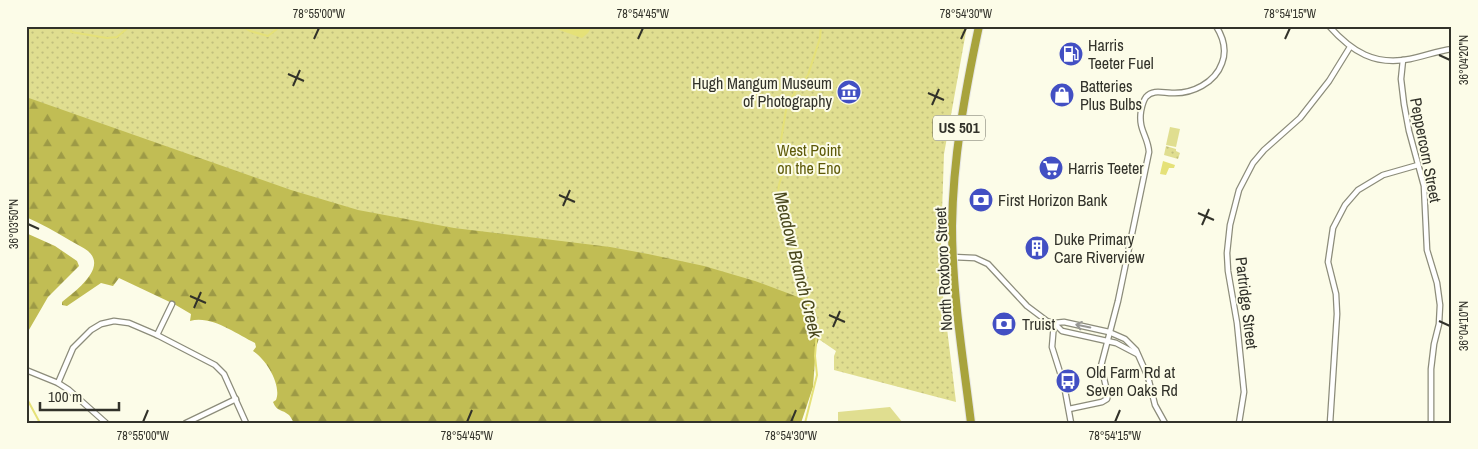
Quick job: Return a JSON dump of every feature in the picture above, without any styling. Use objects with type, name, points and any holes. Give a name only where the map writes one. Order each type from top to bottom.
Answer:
[{"type":"highway","name":"North Roxboro Street","points":[[971,423],[953,257],[953,208],[957,149],[965,94],[979,26]]},
{"type":"street","points":[[1069,410],[1107,399],[1108,393],[1101,366],[1118,301],[1149,152],[1149,146],[1140,121],[1142,104],[1146,97],[1152,93],[1185,92],[1204,85],[1213,78],[1221,66],[1224,55],[1222,36],[1216,26]]},
{"type":"street","points":[[1329,26],[1350,47],[1379,59],[1403,60],[1452,49]]},
{"type":"street","name":"Partridge Street","points":[[1239,423],[1244,392],[1227,253],[1229,232],[1239,190],[1253,163],[1264,150],[1300,118],[1329,81],[1350,47]]},
{"type":"street","name":"Peppercorn Street","points":[[1403,60],[1401,80],[1404,104],[1425,192],[1427,250],[1437,283],[1441,314],[1431,369],[1431,423]]},
{"type":"street","points":[[1330,423],[1337,314],[1336,294],[1328,262],[1333,228],[1345,205],[1358,190],[1383,175],[1418,165]]},
{"type":"street","points":[[953,257],[975,258],[988,264],[1031,311],[1047,321],[1054,323],[1064,322],[1109,332],[1125,339],[1134,347],[1148,377],[1155,405],[1164,423]]},
{"type":"street","points":[[157,335],[172,304]]},
{"type":"street","points":[[58,383],[73,348],[91,330],[101,324],[114,321],[129,323],[157,335],[215,365],[224,374],[246,423]]},
{"type":"street","points":[[1054,323],[1062,331],[1107,340],[1122,345],[1137,354]]},
{"type":"street","points":[[1054,323],[1052,347],[1062,374],[1070,423]]},
{"type":"street","points":[[26,370],[58,383],[69,390],[106,423]]},
{"type":"street","points":[[186,423],[236,399]]},
{"type":"green space","points":[[26,26],[592,26],[805,225],[821,333],[816,347],[813,387],[801,423],[294,423],[289,415],[278,409],[273,402],[276,400],[277,394],[275,380],[268,366],[253,351],[256,347],[255,343],[232,331],[207,321],[190,321],[191,314],[119,278],[113,286],[101,283],[67,306],[62,305],[62,302],[87,279],[94,265],[93,258],[88,251],[26,217]]},
{"type":"green space","name":"West Point on the Eno","points":[[26,26],[967,26],[944,154],[940,271],[956,402],[834,370],[836,351],[817,338],[814,303],[755,281],[704,266],[610,247],[454,228],[358,210],[291,190],[26,97]]},
{"type":"green space","points":[[1170,127],[1180,129],[1176,147],[1166,145]]},
{"type":"green space","points":[[1166,146],[1176,149],[1180,153],[1178,159],[1164,155]]},
{"type":"green space","points":[[26,233],[55,246],[77,261],[79,266],[48,297],[26,335]]},
{"type":"green space","points":[[890,407],[903,423],[838,423],[838,412]]},
{"type":"shaded area","points":[[548,26],[592,26],[582,38]]},
{"type":"shaded area","points":[[1163,161],[1175,165],[1174,168],[1169,168],[1166,175],[1160,174]]},
{"type":"waterway","points":[[71,26],[71,32],[107,38],[117,37],[130,26]]},
{"type":"waterway","points":[[207,26],[215,26]]},
{"type":"waterway","points":[[241,26],[250,31],[268,36],[279,26]]},
{"type":"waterway","name":"Meadow Branch Creek","points":[[805,423],[817,375],[815,356],[817,331],[787,211],[778,192],[779,183],[784,172],[778,158],[786,110],[796,90],[808,75],[820,38],[821,26]]},
{"type":"waterway","points":[[1450,26],[1452,41]]},
{"type":"waterway","points":[[26,397],[40,423]]},
{"type":"place","name":"Harris Teeter Fuel","points":[[1071,54]]},
{"type":"place","name":"Hugh Mangum Museum of Photography","points":[[849,92]]},
{"type":"place","name":"Batteries Plus Bulbs","points":[[1062,95]]},
{"type":"place","name":"Harris Teeter","points":[[1051,168]]},
{"type":"place","name":"First Horizon Bank","points":[[981,200]]},
{"type":"place","name":"Duke Primary Care Riverview","points":[[1037,248]]},
{"type":"place","name":"Truist","points":[[1004,324]]},
{"type":"place","name":"Old Farm Rd at Seven Oaks Rd","points":[[1068,381]]}]
